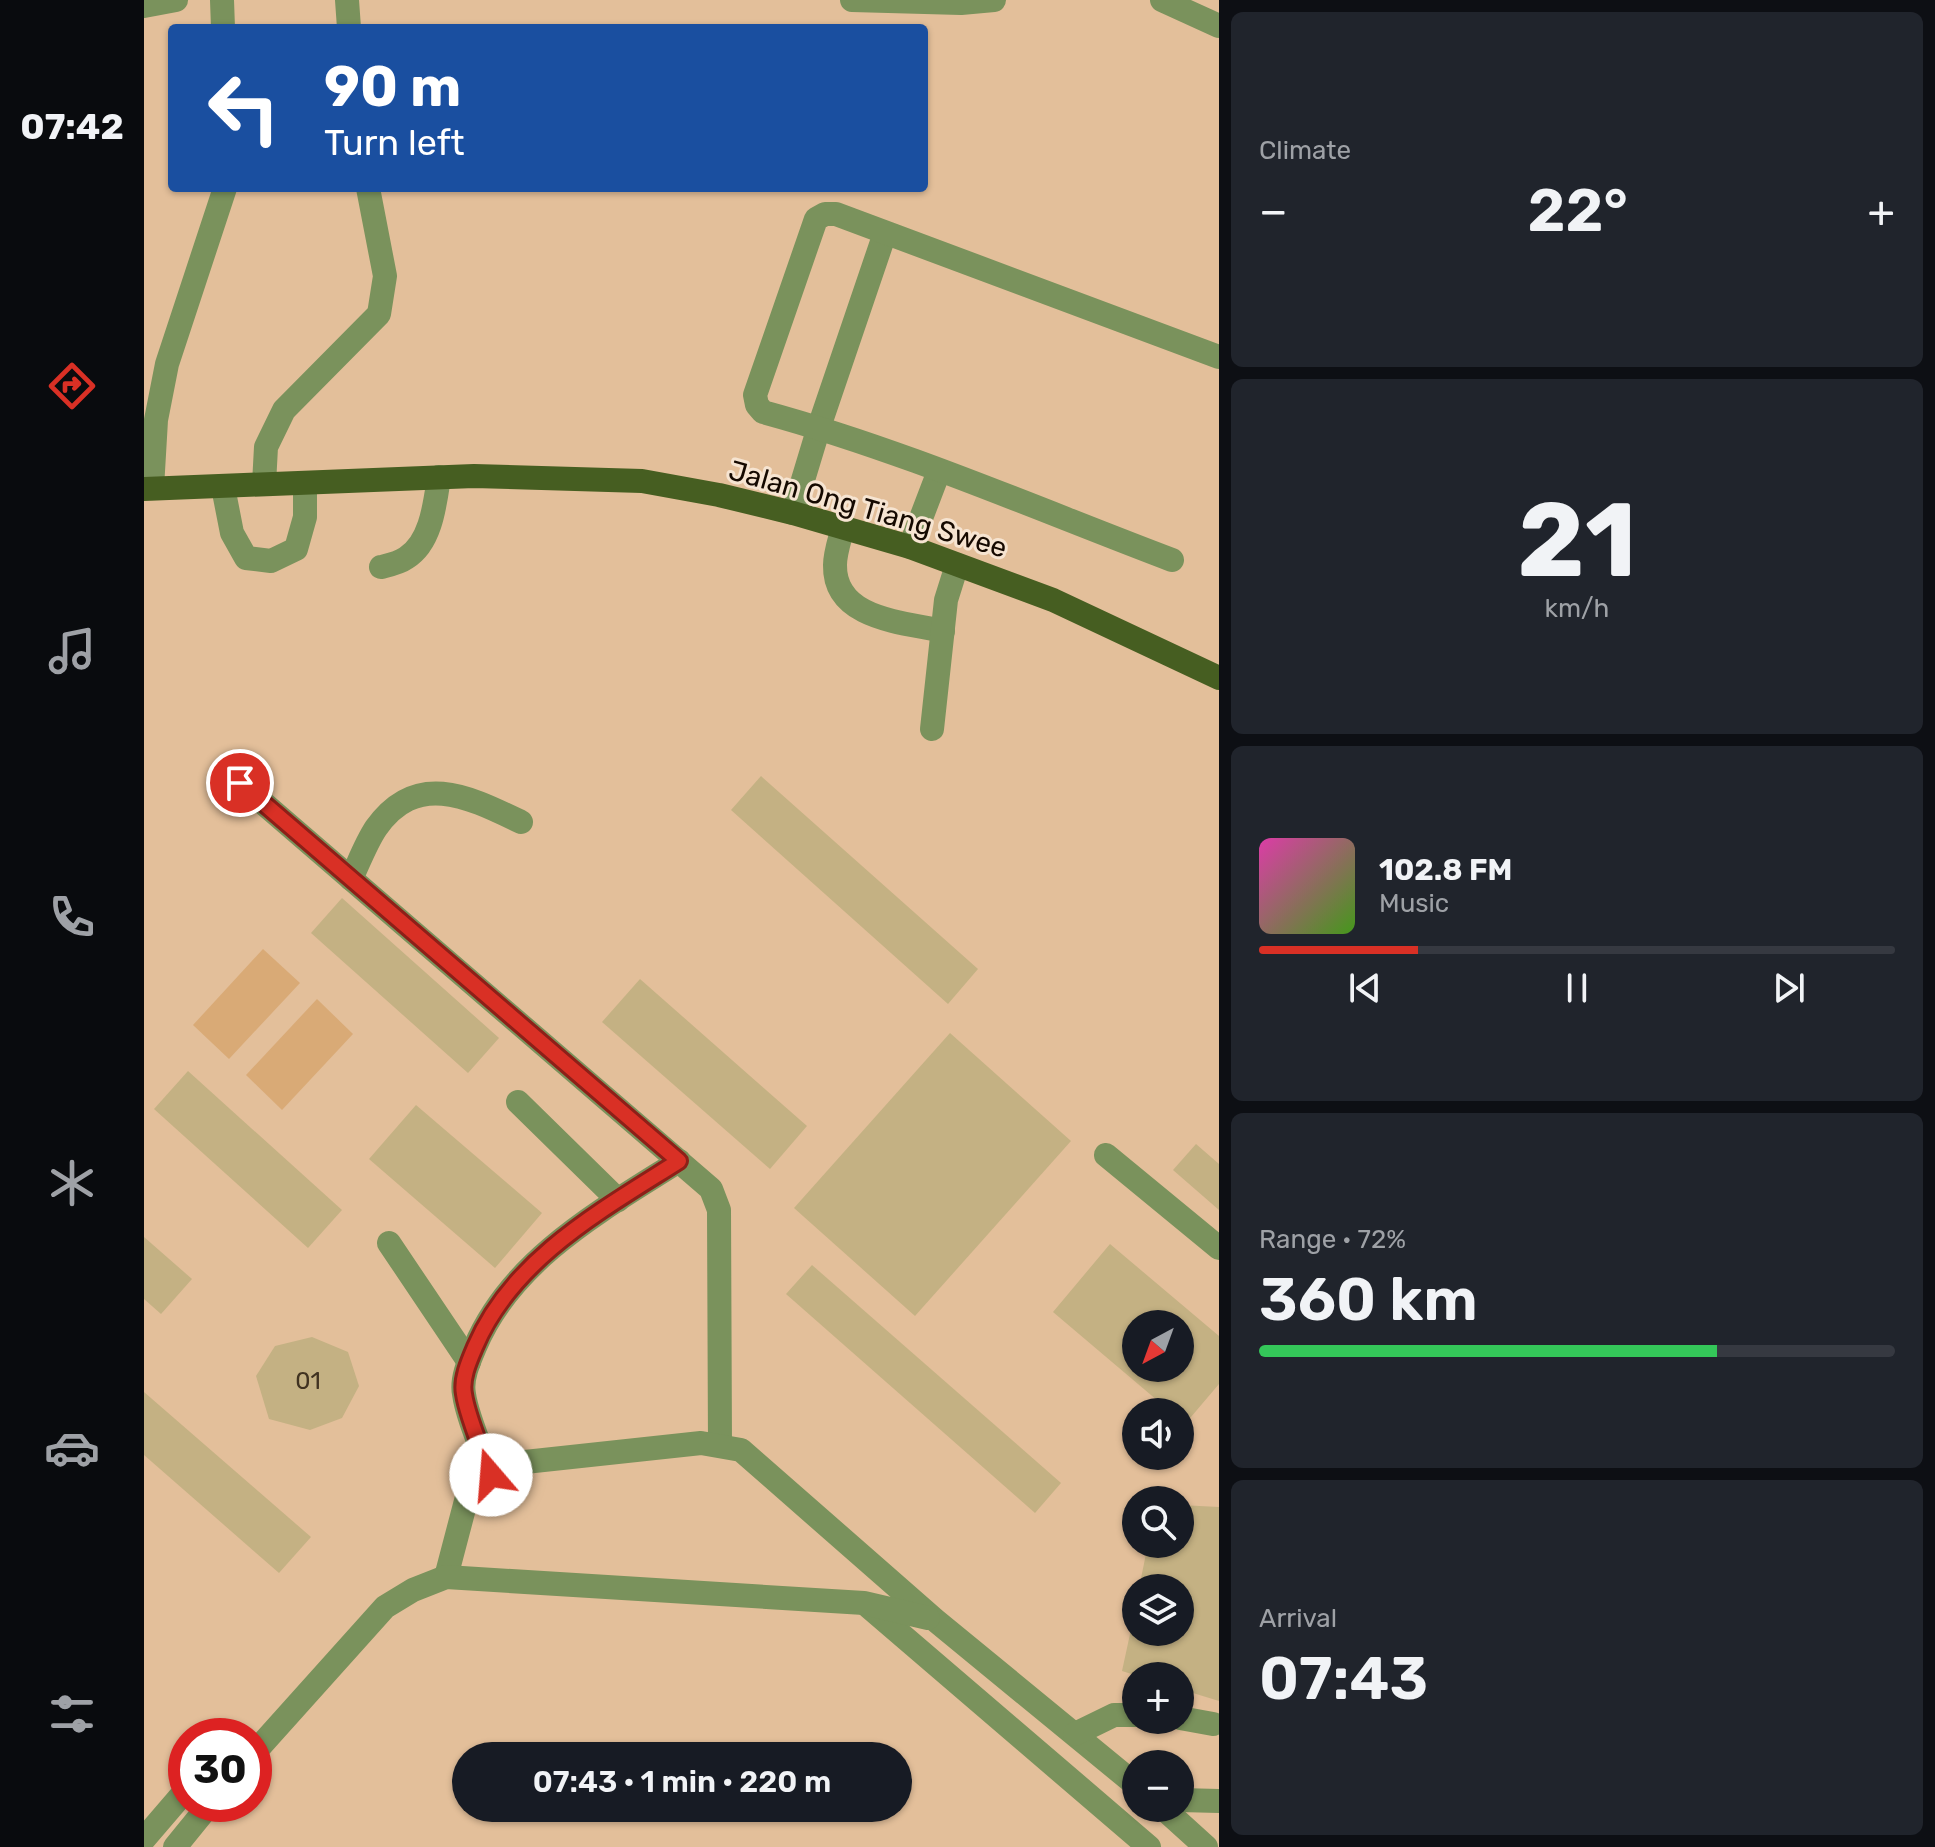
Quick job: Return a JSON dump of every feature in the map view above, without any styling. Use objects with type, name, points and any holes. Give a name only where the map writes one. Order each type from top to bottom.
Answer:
[{"type":"main road","name":"Jalan Ong Tiang Swee","points":[[148,488],[439,477],[642,481],[793,513],[910,547],[1053,600],[1219,678]]},
{"type":"street","points":[[144,6],[176,0]]},
{"type":"street","points":[[222,0],[223,24]]},
{"type":"street","points":[[347,0],[349,24]]},
{"type":"street","points":[[852,0],[961,3],[994,0]]},
{"type":"street","points":[[1162,0],[1219,26]]},
{"type":"street","points":[[148,488],[167,364],[224,192]]},
{"type":"street","points":[[264,484],[266,447],[284,410],[379,314],[385,276],[369,192]]},
{"type":"street","points":[[1172,560],[819,427],[763,412],[757,405],[755,395],[816,219],[825,214],[836,214],[1219,357]]},
{"type":"street","points":[[793,513],[885,233]]},
{"type":"street","points":[[910,547],[939,471]]},
{"type":"street","points":[[381,567],[407,558],[422,541],[434,513],[439,477]]},
{"type":"street","points":[[223,487],[232,533],[246,558],[271,561],[296,549],[305,517],[305,483]]},
{"type":"street","points":[[843,527],[835,565],[839,587],[847,601],[871,615],[943,631]]},
{"type":"street","points":[[932,729],[946,600],[957,565]]},
{"type":"street","points":[[240,783],[711,1189],[719,1210],[720,1445]]},
{"type":"street","points":[[351,879],[375,829],[396,805],[417,796],[442,791],[467,797],[521,822]]},
{"type":"street","points":[[518,1102],[618,1200]]},
{"type":"street","points":[[1106,1155],[1219,1248]]},
{"type":"street","points":[[491,1475],[463,1394],[469,1362],[486,1322],[528,1269],[572,1231],[679,1161]]},
{"type":"street","points":[[389,1243],[469,1362]]},
{"type":"street","points":[[446,1577],[467,1497],[491,1475],[525,1462],[701,1443],[741,1450],[935,1620],[1122,1773]]},
{"type":"street","points":[[272,1733],[385,1607],[413,1590],[446,1577],[864,1603],[935,1620]]},
{"type":"street","points":[[864,1603],[1122,1810]]},
{"type":"street","points":[[1075,1734],[1114,1715],[1122,1715]]},
{"type":"street","points":[[1194,1721],[1213,1724]]},
{"type":"street","points":[[1194,1800],[1219,1801]]},
{"type":"street","points":[[144,1839],[168,1811]]},
{"type":"street","points":[[175,1847],[195,1822]]},
{"type":"street","points":[[1134,1822],[1149,1847]]},
{"type":"street","points":[[1178,1822],[1206,1847]]},
{"type":"shaded area","points":[[263,949],[300,983],[229,1059],[193,1025]]},
{"type":"shaded area","points":[[317,999],[353,1034],[282,1110],[246,1075]]},
{"type":"building","points":[[761,776],[978,969],[948,1004],[731,810]]},
{"type":"building","points":[[342,898],[499,1038],[468,1073],[311,933]]},
{"type":"building","points":[[640,979],[807,1126],[770,1169],[602,1022]]},
{"type":"building","points":[[950,1033],[1071,1141],[915,1316],[794,1208]]},
{"type":"building","points":[[188,1071],[342,1210],[308,1248],[154,1109]]},
{"type":"building","points":[[416,1105],[542,1213],[495,1268],[369,1159]]},
{"type":"building","points":[[1196,1144],[1219,1164],[1219,1210],[1173,1170]]},
{"type":"building","points":[[144,1237],[192,1279],[161,1314],[144,1299]]},
{"type":"building","points":[[1110,1244],[1188,1310],[1122,1310],[1122,1370],[1053,1312]]},
{"type":"building","points":[[812,1265],[1061,1483],[1035,1513],[786,1294]]},
{"type":"building","points":[[1194,1315],[1219,1336],[1219,1384],[1194,1413],[1194,1398],[1154,1398],[1136,1382],[1194,1382]]},
{"type":"building","points":[[312,1337],[348,1352],[359,1386],[342,1418],[310,1430],[269,1419],[256,1376],[275,1346]]},
{"type":"building","points":[[144,1392],[311,1537],[279,1573],[144,1455]]},
{"type":"building","points":[[1194,1506],[1219,1507],[1219,1701],[1194,1693],[1194,1662],[1124,1662],[1127,1646],[1194,1646],[1194,1574],[1142,1574],[1145,1558],[1194,1558]]},
{"type":"route","points":[[240,783],[679,1161],[572,1231],[528,1269],[486,1322],[469,1362],[463,1394],[491,1475]]}]
